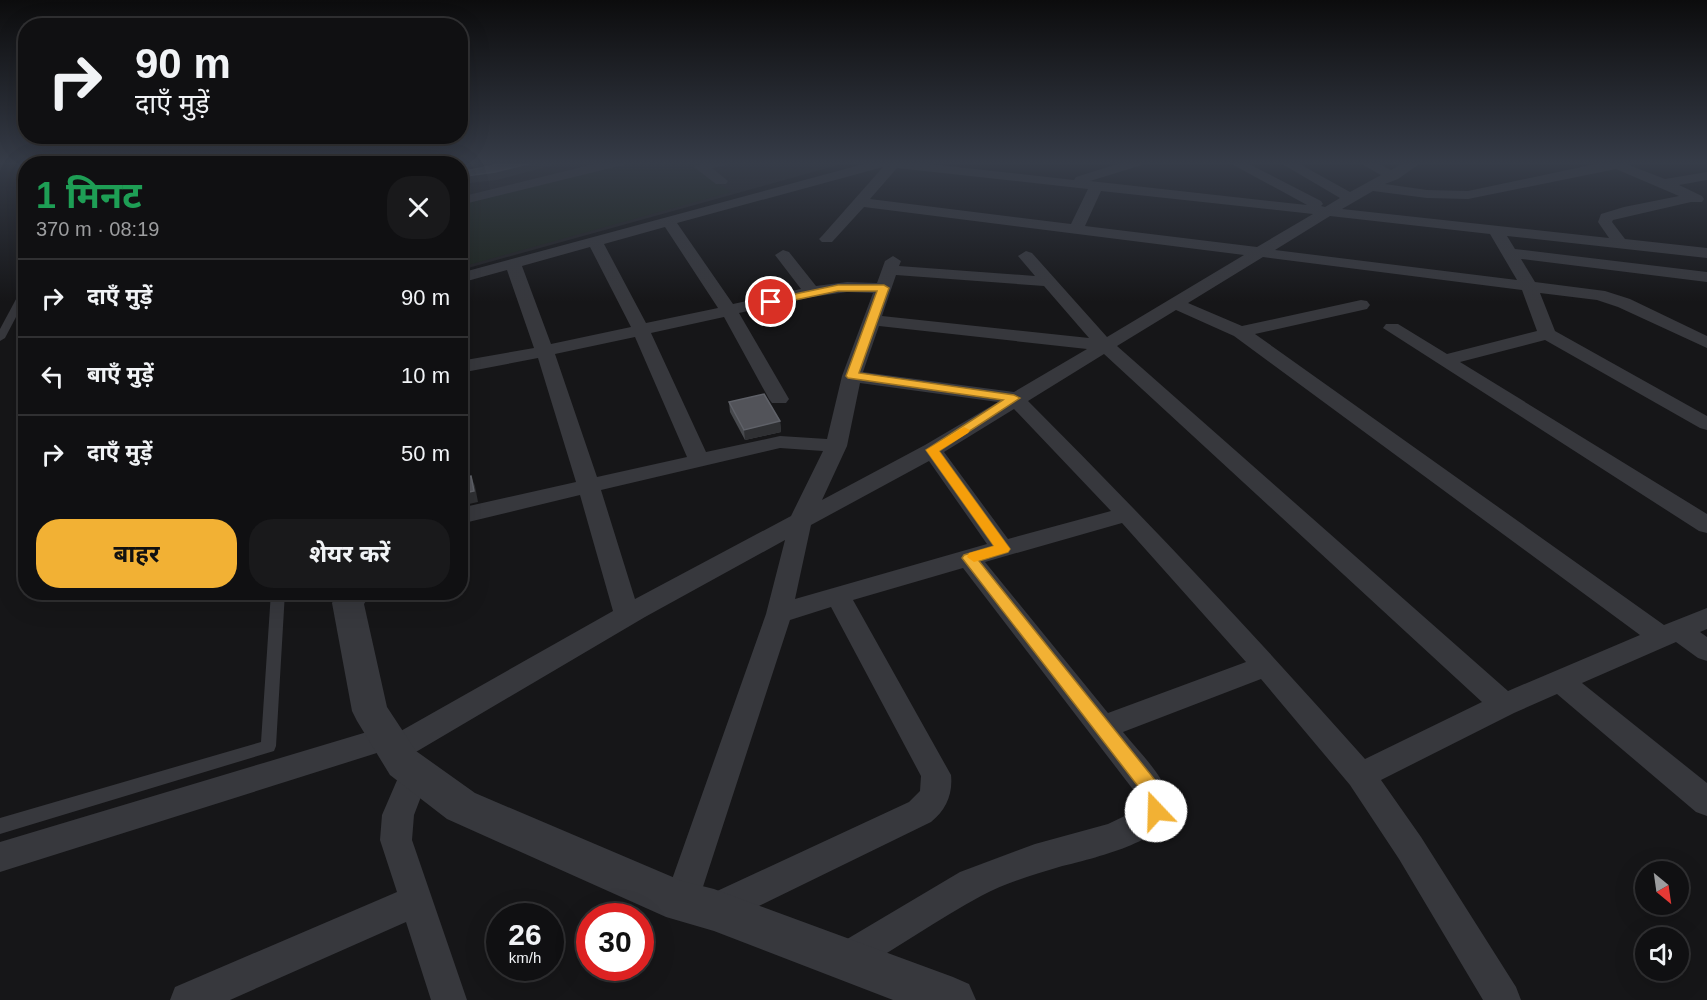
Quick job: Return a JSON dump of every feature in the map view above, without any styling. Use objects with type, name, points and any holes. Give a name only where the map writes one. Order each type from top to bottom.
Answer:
[{"type":"street","points":[[468,276],[718,209]]},
{"type":"street","points":[[827,239],[853,209]]},
{"type":"street","points":[[915,209],[1257,254],[1529,285],[1612,299],[1707,343]]},
{"type":"street","points":[[1076,231],[1086,209]]},
{"type":"street","points":[[1308,209],[1707,253]]},
{"type":"street","points":[[1325,209],[1329,211]]},
{"type":"street","points":[[0,857],[399,754],[627,616],[932,450],[1014,398],[1333,209]]},
{"type":"street","points":[[1620,243],[1605,222],[1606,218],[1624,211],[1640,209]]},
{"type":"street","points":[[669,222],[729,311],[779,399]]},
{"type":"street","points":[[1495,229],[1529,285],[1547,334],[1707,424]]},
{"type":"street","points":[[595,242],[641,330],[700,462]]},
{"type":"street","points":[[1510,253],[1707,277]]},
{"type":"street","points":[[783,255],[812,292]]},
{"type":"street","points":[[1026,256],[1105,345],[1504,705]]},
{"type":"street","points":[[513,264],[546,351],[590,487],[627,616]]},
{"type":"street","points":[[698,906],[779,614],[801,520],[836,446],[852,376],[889,273]]},
{"type":"street","points":[[468,366],[546,351],[812,292],[847,287],[889,273],[1050,282]]},
{"type":"street","points":[[1175,303],[1240,332],[1669,633],[1707,651]]},
{"type":"street","points":[[1240,332],[1361,305]]},
{"type":"street","points":[[872,320],[1105,345]]},
{"type":"street","points":[[1392,328],[1707,525]]},
{"type":"street","points":[[1444,361],[1547,334]]},
{"type":"street","points":[[852,376],[1014,398],[1127,514],[1266,666],[1361,776],[1410,848],[1503,1000]]},
{"type":"street","points":[[468,514],[780,442],[836,446]]},
{"type":"street","points":[[932,450],[1003,549]]},
{"type":"street","points":[[779,614],[888,580],[1127,514]]},
{"type":"street","points":[[844,960],[972,883],[1035,859],[1113,837],[1144,822],[1156,811],[1152,791],[969,558]]},
{"type":"street","points":[[698,906],[920,812],[934,798],[938,788],[936,775],[838,597]]},
{"type":"street","points":[[347,600],[370,711],[399,754],[461,806],[698,906],[953,1000]]},
{"type":"street","points":[[1361,776],[1504,705],[1707,618]]},
{"type":"street","points":[[1104,727],[1266,666]]},
{"type":"street","points":[[1560,681],[1707,802]]},
{"type":"street","points":[[399,754],[396,840],[449,1000]]},
{"type":"street","points":[[188,1000],[417,900]]},
{"type":"lane","points":[[0,338],[18,303]]},
{"type":"lane","points":[[0,826],[268,746],[277,600]]},
{"type":"shaded area","points":[[468,209],[681,209],[468,268]]},
{"type":"shaded area","points":[[468,209],[671,209],[468,265]]},
{"type":"building","points":[[764,394],[780,421],[744,430],[729,402]]},
{"type":"building","points":[[471,476],[474,491],[468,492],[468,477]]},
{"type":"slow traffic","points":[[964,430],[932,450],[1003,549],[974,557]]},
{"type":"route","points":[[771,302],[838,288],[884,288],[852,376],[1014,398],[932,450],[1003,549],[969,558],[1152,791],[1156,811]]}]
